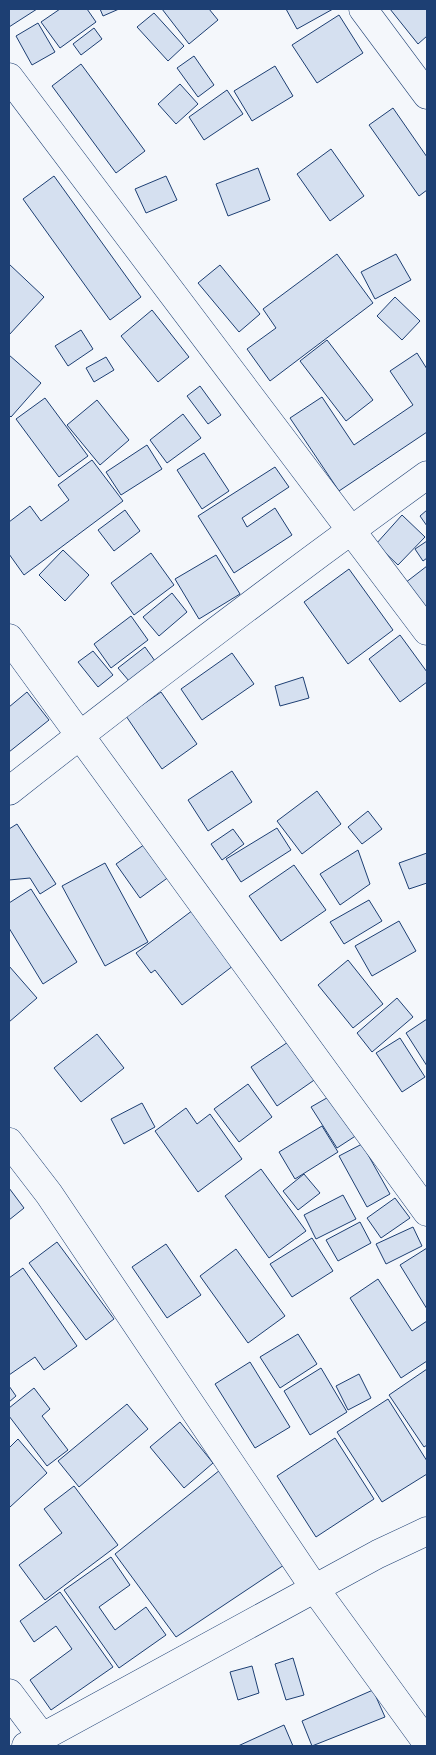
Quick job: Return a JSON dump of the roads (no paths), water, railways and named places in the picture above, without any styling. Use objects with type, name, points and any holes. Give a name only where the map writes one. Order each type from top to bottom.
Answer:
[{"type":"street","points":[[363,9],[427,95]]},
{"type":"street","points":[[9,77],[427,631]]},
{"type":"street","points":[[9,792],[80,735],[350,530],[427,475]]},
{"type":"street","points":[[9,638],[427,1212]]},
{"type":"street","points":[[9,1142],[49,1194],[315,1588],[427,1743]]},
{"type":"street","points":[[9,1693],[34,1742],[378,1554],[427,1531]]}]
